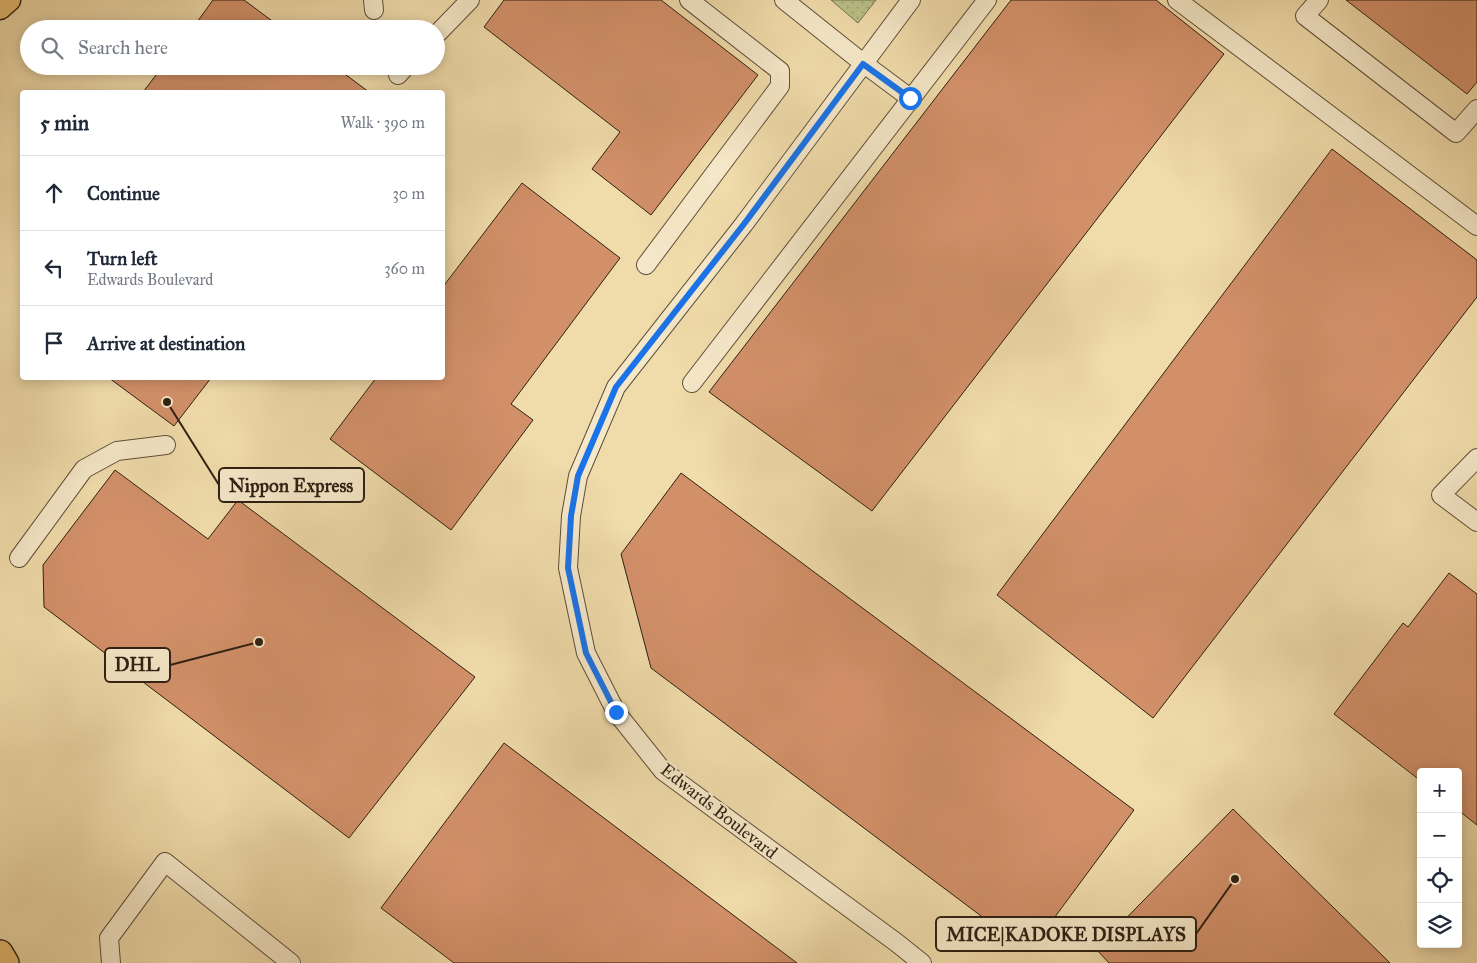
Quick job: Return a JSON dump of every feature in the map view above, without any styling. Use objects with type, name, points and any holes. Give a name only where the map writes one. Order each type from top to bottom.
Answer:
[{"type":"highway","points":[[0,953],[6,963]]},
{"type":"main road","points":[[0,8],[9,0]]},
{"type":"street","points":[[445,26],[470,0]]},
{"type":"street","points":[[646,265],[780,86],[780,70],[689,0]]},
{"type":"street","points":[[784,0],[863,64],[910,98]]},
{"type":"street","name":"Edwards Boulevard","points":[[911,0],[744,224],[616,387],[578,476],[571,516],[568,568],[586,653],[616,712],[663,771],[922,963]]},
{"type":"street","points":[[692,383],[987,0]]},
{"type":"street","points":[[1177,0],[1477,226]]},
{"type":"street","points":[[1319,0],[1305,16],[1456,134],[1477,109]]},
{"type":"street","points":[[19,558],[84,469],[117,452],[166,445]]},
{"type":"street","points":[[1477,458],[1441,495],[1477,522]]},
{"type":"street","points":[[111,963],[109,938],[165,862],[292,963]]},
{"type":"green space","points":[[831,0],[876,0],[858,23]]},
{"type":"building","points":[[213,0],[244,0],[271,20],[199,20]]},
{"type":"building","points":[[504,0],[661,0],[758,75],[651,215],[592,169],[620,132],[484,27]]},
{"type":"building","points":[[1011,0],[1156,0],[1224,54],[872,511],[709,392]]},
{"type":"building","points":[[1346,0],[1477,0],[1477,82],[1467,94]]},
{"type":"building","points":[[156,75],[346,75],[366,90],[145,90]]},
{"type":"building","points":[[1332,149],[1477,260],[1477,297],[1153,718],[997,595]]},
{"type":"building","points":[[522,183],[620,258],[511,404],[533,420],[451,530],[330,439],[374,380],[445,380],[445,284]]},
{"type":"building","points":[[112,380],[209,380],[174,426]]},
{"type":"building","points":[[115,470],[208,539],[238,500],[475,677],[349,838],[44,607],[43,565]]},
{"type":"building","points":[[681,473],[1134,810],[1029,952],[651,668],[621,554]]},
{"type":"building","points":[[1449,573],[1477,594],[1477,825],[1462,813],[1462,768],[1417,768],[1417,778],[1334,714],[1403,623],[1408,627]]},
{"type":"building","points":[[504,743],[797,963],[454,963],[381,908]]},
{"type":"building","points":[[1233,809],[1390,963],[1109,963],[1096,949]]},
{"type":"place","name":"Nippon Express","points":[[167,402]]},
{"type":"place","name":"DHL","points":[[259,642]]},
{"type":"place","name":"MICE|KADOKE DISPLAYS","points":[[1235,879]]},
{"type":"route","points":[[616,712],[586,653],[568,568],[571,516],[578,476],[616,387],[744,224],[863,64],[910,98]]}]
